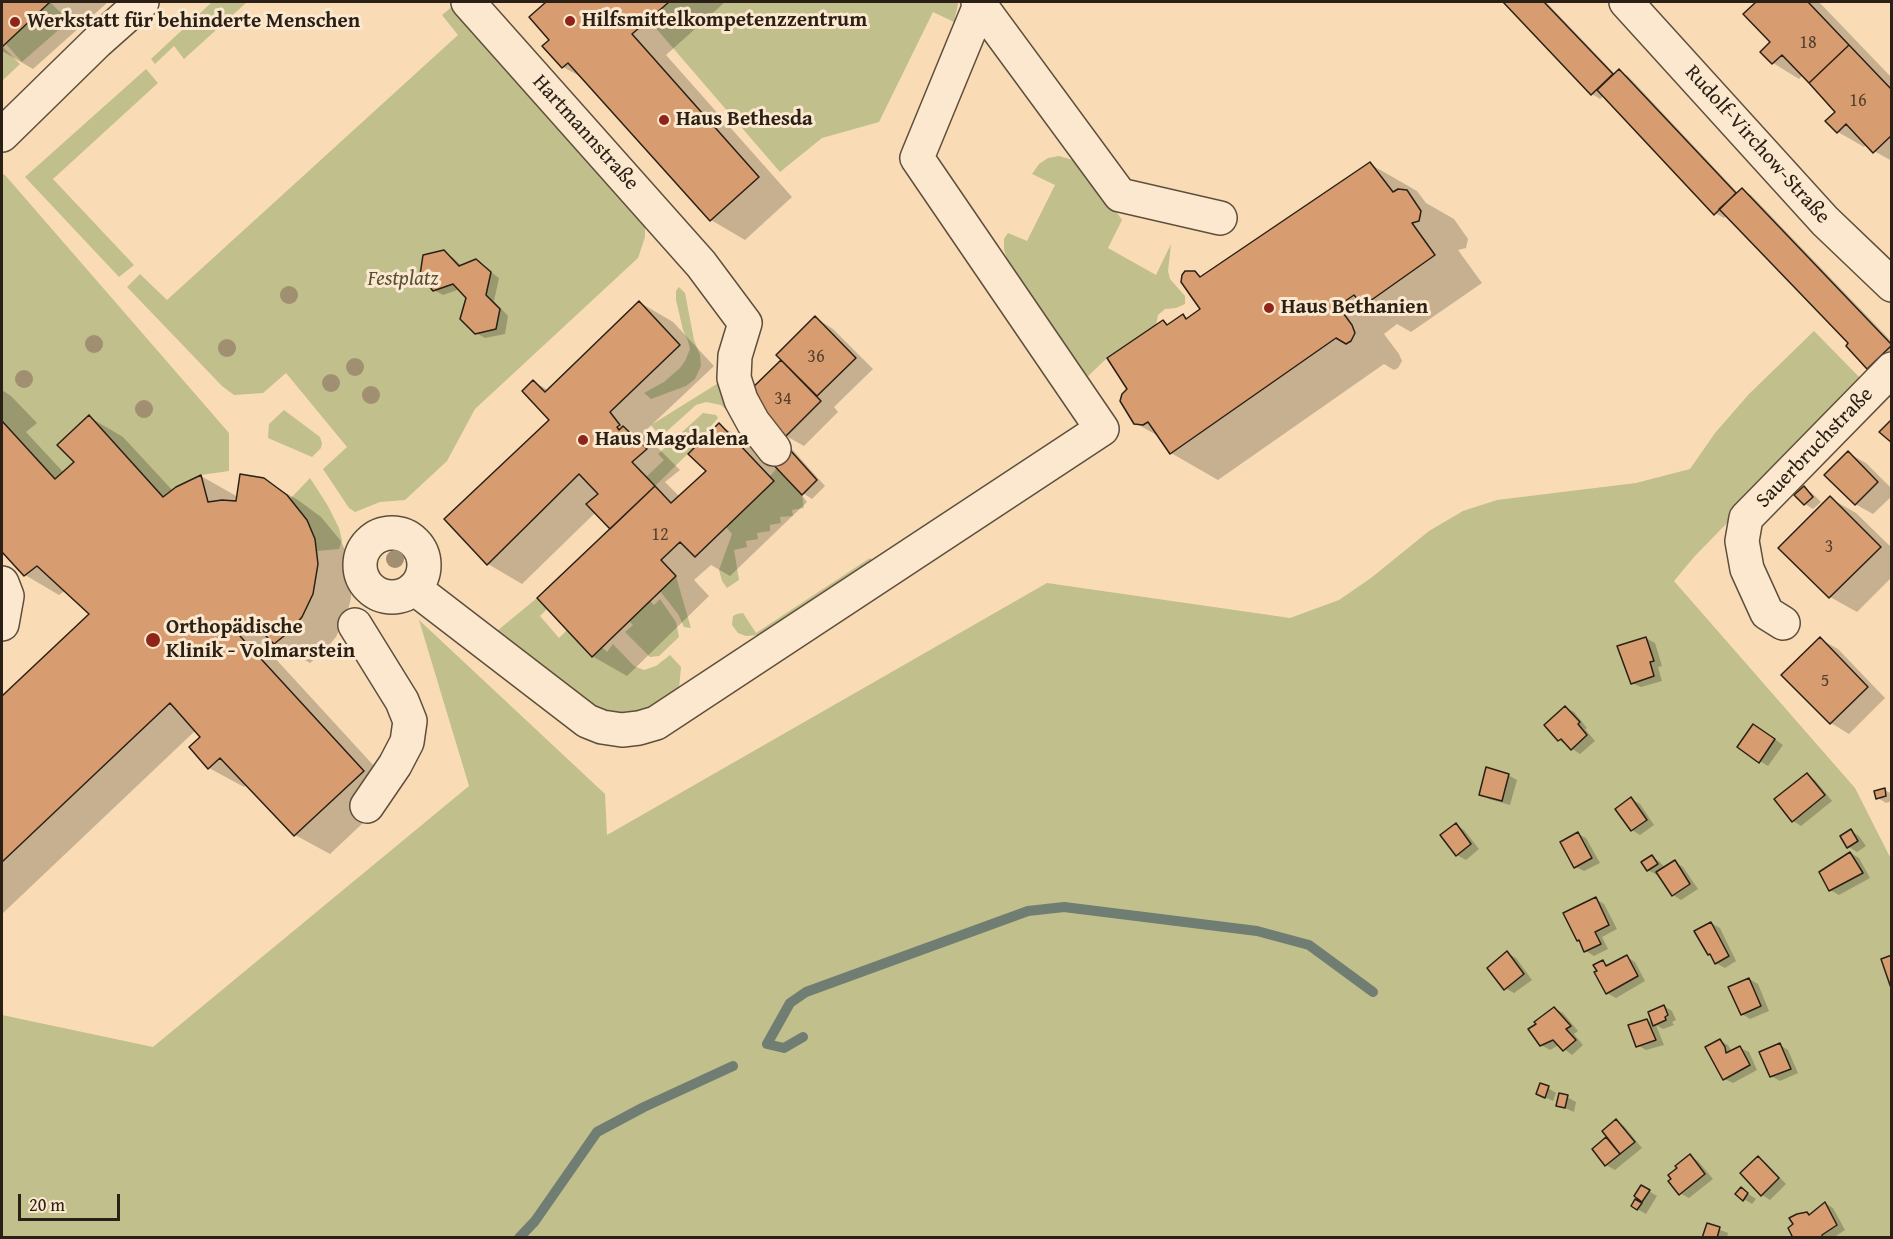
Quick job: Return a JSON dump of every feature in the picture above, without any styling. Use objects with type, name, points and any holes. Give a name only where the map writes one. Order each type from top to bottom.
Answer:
[{"type":"street","points":[[2,135],[97,42],[142,2]]},
{"type":"street","name":"Hartmannstraße","points":[[468,2],[701,264],[745,323],[735,356],[734,378],[741,400],[753,422],[774,449]]},
{"type":"street","name":"Rudolf-Virchow-Straße","points":[[1626,2],[1825,221],[1892,285]]},
{"type":"street","points":[[979,3],[1120,195],[1220,218]]},
{"type":"street","points":[[414,588],[587,721],[602,727],[622,730],[639,728],[656,723],[1102,429],[917,158],[979,3]]},
{"type":"street","name":"Sauerbruchstraße","points":[[1783,623],[1767,613],[1746,569],[1742,541],[1746,518],[1892,369]]},
{"type":"street","points":[[2,583],[7,596],[2,624]]},
{"type":"street","points":[[355,625],[402,701],[410,720],[407,742],[395,765],[367,806]]},
{"type":"green space","points":[[50,2],[65,17],[63,26],[22,62],[5,43]]},
{"type":"green space","points":[[212,2],[247,2],[184,59],[174,46],[155,64],[151,59]]},
{"type":"green space","points":[[669,2],[957,2],[958,4],[954,22],[933,12],[879,122],[822,138],[780,172],[648,19]]},
{"type":"green space","name":"Festplatz","points":[[454,5],[645,223],[645,237],[638,258],[475,409],[447,461],[405,500],[380,502],[355,512],[349,508],[323,469],[347,447],[286,373],[263,393],[234,395],[222,386],[127,287],[140,274],[167,300],[458,35],[442,15]]},
{"type":"green space","points":[[2,46],[20,64],[2,81]]},
{"type":"green space","points":[[146,69],[158,83],[53,179],[134,265],[119,277],[25,177]]},
{"type":"green space","points":[[1059,156],[1076,161],[1085,167],[1122,220],[1108,248],[1156,275],[1171,244],[1168,271],[1170,279],[1185,296],[1185,304],[1165,309],[1158,315],[1156,325],[1107,358],[1082,382],[1008,261],[1004,250],[1004,239],[1008,233],[1027,241],[1055,185],[1032,174],[1039,164],[1048,158]]},
{"type":"green space","points":[[2,174],[229,433],[229,471],[201,475],[176,487],[163,497],[89,415],[74,462],[55,479],[2,421]]},
{"type":"green space","points":[[679,287],[685,293],[701,366],[695,379],[686,386],[651,399],[644,393],[664,382],[680,368],[690,349],[676,300],[676,291]]},
{"type":"green space","points":[[1814,331],[1864,382],[1694,557],[1674,581],[1855,788],[1891,859],[1891,1237],[2,1238],[2,1015],[153,1047],[469,786],[419,620],[605,794],[607,835],[1047,583],[1290,618],[1339,600],[1371,578],[1429,531],[1463,511],[1497,500],[1636,483],[1690,469],[1715,433],[1749,394]]},
{"type":"green space","points":[[720,382],[735,418],[721,405],[706,402],[696,405],[656,441],[659,435],[651,425]]},
{"type":"green space","points":[[284,410],[320,437],[321,448],[312,457],[268,438],[269,424]]},
{"type":"green space","points":[[703,413],[716,415],[718,418],[711,426],[714,428],[655,486],[646,477],[664,460],[658,454]]},
{"type":"green space","points":[[777,468],[802,495],[804,508],[792,510],[793,516],[780,517],[781,523],[770,525],[770,531],[757,533],[758,539],[746,541],[747,547],[734,550],[739,580],[727,588],[719,570],[732,534],[726,527]]},
{"type":"green space","points":[[310,478],[339,528],[342,540],[339,549],[317,551],[307,520],[290,499]]},
{"type":"green space","points":[[870,558],[872,560],[760,635],[746,636],[738,633],[732,625],[733,616],[743,613],[756,633]]},
{"type":"green space","points":[[676,576],[691,628],[684,627],[678,614],[660,591]]},
{"type":"green space","points":[[537,598],[547,609],[540,616],[559,638],[567,630],[591,657],[602,647],[607,652],[613,644],[634,666],[644,670],[656,666],[670,655],[681,667],[679,689],[645,710],[623,715],[596,709],[497,631]]},
{"type":"green space","points":[[660,599],[676,622],[679,637],[659,656],[650,657],[625,632],[633,625],[629,621],[650,601],[654,605]]},
{"type":"building","name":"Werkstatt für behinderte Menschen","points":[[2,2],[50,2],[2,47]]},
{"type":"building","name":"Haus Bethesda","points":[[546,2],[669,2],[632,34],[759,177],[710,221],[568,63],[562,68],[542,46],[549,40],[529,17]]},
{"type":"building","points":[[1503,2],[1544,2],[1613,74],[1591,95]]},
{"type":"building","points":[[1756,2],[1808,2],[1849,45],[1809,83],[1782,55],[1772,64],[1760,52],[1770,42],[1743,14]]},
{"type":"building","points":[[1849,45],[1892,90],[1892,135],[1873,153],[1846,124],[1837,133],[1825,121],[1835,112],[1809,83]]},
{"type":"building","points":[[1619,69],[1736,193],[1714,215],[1597,90]]},
{"type":"building","name":"Haus Bethanien","points":[[1370,162],[1393,192],[1398,189],[1407,190],[1421,211],[1419,221],[1412,223],[1435,255],[1363,306],[1354,295],[1338,306],[1355,333],[1351,341],[1346,344],[1336,338],[1170,454],[1148,422],[1143,425],[1134,424],[1120,401],[1127,389],[1107,358],[1163,320],[1167,325],[1183,314],[1186,319],[1200,309],[1181,282],[1185,271],[1195,271],[1200,277]]},
{"type":"building","points":[[1742,188],[1892,345],[1867,369],[1846,346],[1848,343],[1719,209]]},
{"type":"building","points":[[444,250],[459,266],[476,259],[491,272],[486,295],[500,309],[496,329],[475,334],[460,319],[466,298],[453,284],[433,291],[420,275],[423,255]]},
{"type":"building","name":"Haus Magdalena","points":[[639,301],[680,345],[610,412],[620,425],[617,427],[619,430],[623,426],[647,449],[632,462],[655,486],[610,529],[586,504],[598,494],[579,474],[487,565],[444,519],[549,420],[522,391],[533,380],[545,392]]},
{"type":"building","points":[[815,316],[856,358],[817,396],[776,355]]},
{"type":"building","points":[[781,360],[821,401],[785,437],[744,396]]},
{"type":"building","name":"Orthopädische Klinik - Volmarstein","points":[[89,415],[163,497],[176,487],[201,475],[208,502],[236,501],[240,474],[264,478],[287,495],[307,520],[315,539],[318,564],[313,594],[302,617],[274,644],[253,623],[240,636],[364,771],[294,836],[220,758],[208,769],[189,747],[200,737],[170,703],[2,862],[2,696],[89,614],[37,566],[24,576],[2,552],[2,421],[55,479],[74,462],[57,445]]},
{"type":"building","points":[[1892,419],[1892,443],[1879,432]]},
{"type":"building","name":"Haus Magdalena","points":[[719,423],[774,481],[695,557],[680,542],[661,560],[676,576],[592,657],[537,598],[655,486],[671,503],[706,471],[688,454]]},
{"type":"building","points":[[782,441],[817,480],[802,495],[765,456]]},
{"type":"building","points":[[1848,451],[1878,482],[1855,505],[1824,475]]},
{"type":"building","points":[[1804,486],[1813,497],[1804,505],[1794,495]]},
{"type":"building","points":[[1830,496],[1881,547],[1829,598],[1778,548]]},
{"type":"building","points":[[1646,637],[1654,661],[1650,662],[1654,676],[1631,684],[1617,646]]},
{"type":"building","points":[[1820,637],[1868,687],[1830,724],[1781,675]]},
{"type":"building","points":[[1565,706],[1580,722],[1578,724],[1587,735],[1571,750],[1561,739],[1558,741],[1544,725]]},
{"type":"building","points":[[1753,724],[1775,739],[1759,763],[1737,747]]},
{"type":"building","points":[[1486,767],[1509,774],[1502,801],[1479,795]]},
{"type":"building","points":[[1807,773],[1825,795],[1792,822],[1774,799]]},
{"type":"building","points":[[1885,788],[1886,796],[1876,799],[1874,791]]},
{"type":"building","points":[[1631,797],[1647,820],[1631,831],[1615,809]]},
{"type":"building","points":[[1456,823],[1471,844],[1456,856],[1440,835]]},
{"type":"building","points":[[1851,829],[1858,841],[1847,848],[1840,836]]},
{"type":"building","points":[[1578,832],[1592,858],[1574,868],[1560,842]]},
{"type":"building","points":[[1850,852],[1863,873],[1829,891],[1819,872]]},
{"type":"building","points":[[1652,855],[1658,864],[1647,871],[1641,862]]},
{"type":"building","points":[[1675,860],[1690,884],[1672,896],[1656,872]]},
{"type":"building","points":[[1596,897],[1609,925],[1595,932],[1601,944],[1584,952],[1563,913]]},
{"type":"building","points":[[1711,922],[1729,956],[1715,964],[1694,931]]},
{"type":"building","points":[[1507,951],[1524,974],[1504,990],[1487,968]]},
{"type":"building","points":[[1627,955],[1638,976],[1606,994],[1594,972],[1597,971],[1593,965],[1603,960],[1606,966]]},
{"type":"building","points":[[1892,955],[1892,988],[1891,988],[1881,959]]},
{"type":"building","points":[[1749,978],[1761,1006],[1741,1015],[1728,987]]},
{"type":"building","points":[[1664,1005],[1668,1015],[1665,1017],[1666,1020],[1653,1026],[1648,1012]]},
{"type":"building","points":[[1554,1007],[1571,1026],[1566,1029],[1576,1040],[1563,1051],[1553,1040],[1540,1046],[1528,1029]]},
{"type":"building","points":[[1647,1019],[1656,1040],[1636,1047],[1628,1025]]},
{"type":"building","points":[[1720,1039],[1726,1053],[1740,1046],[1750,1065],[1723,1080],[1705,1047]]},
{"type":"building","points":[[1780,1043],[1791,1069],[1770,1077],[1759,1052]]},
{"type":"building","points":[[1540,1083],[1549,1086],[1545,1098],[1536,1094]]},
{"type":"building","points":[[1559,1093],[1568,1095],[1565,1108],[1556,1106]]},
{"type":"building","points":[[1616,1119],[1635,1142],[1620,1154],[1602,1131]]},
{"type":"building","points":[[1606,1137],[1620,1154],[1605,1166],[1592,1149]]},
{"type":"building","points":[[1690,1154],[1705,1174],[1679,1195],[1668,1181],[1671,1179],[1668,1175]]},
{"type":"building","points":[[1758,1156],[1779,1178],[1761,1196],[1740,1173]]},
{"type":"building","points":[[1641,1185],[1650,1190],[1642,1202],[1634,1196]]},
{"type":"building","points":[[1741,1187],[1748,1193],[1743,1201],[1735,1194]]},
{"type":"building","points":[[1635,1199],[1642,1203],[1637,1210],[1631,1206]]},
{"type":"building","points":[[1825,1202],[1837,1225],[1822,1235],[1822,1238],[1793,1238],[1788,1228],[1793,1224],[1789,1218],[1807,1212],[1809,1215]]},
{"type":"building","points":[[1707,1223],[1720,1227],[1717,1238],[1702,1238]]},
{"type":"waterway","points":[[803,1037],[784,1048],[767,1044],[790,1003],[806,992],[1028,911],[1064,907],[1257,931],[1309,945],[1373,992]]},
{"type":"waterway","points":[[519,1238],[535,1221],[597,1132],[644,1107],[733,1066]]},
{"type":"place","name":"Hilfsmittelkompetenzzentrum","points":[[570,21]]},
{"type":"place","name":"Werkstatt für behinderte Menschen","points":[[15,22]]},
{"type":"place","name":"Haus Bethesda","points":[[664,120]]},
{"type":"place","name":"Haus Bethanien","points":[[1269,308]]},
{"type":"place","name":"Haus Magdalena","points":[[583,440]]},
{"type":"place","name":"Orthopädische Klinik - Volmarstein","points":[[153,640]]}]
